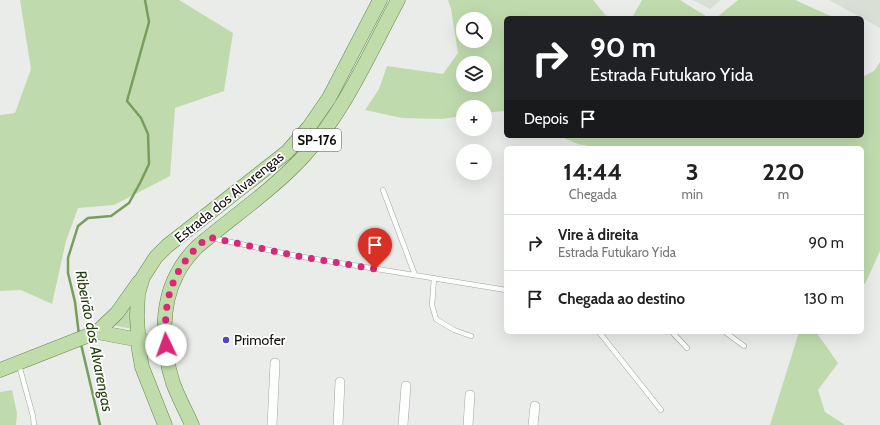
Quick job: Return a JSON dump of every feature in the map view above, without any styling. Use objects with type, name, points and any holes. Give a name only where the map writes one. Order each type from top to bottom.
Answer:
[{"type":"main road","name":"Estrada dos Alvarengas","points":[[164,425],[140,359],[138,339],[138,300],[143,277],[156,257],[167,246],[272,164],[298,140],[329,98],[380,0]]},
{"type":"main road","name":"Estrada dos Alvarengas","points":[[192,425],[173,383],[167,361],[165,317],[168,299],[178,271],[197,247],[290,170],[320,136],[346,98],[398,0]]},
{"type":"main road","points":[[0,370],[92,334],[117,313],[143,277]]},
{"type":"main road","points":[[92,334],[114,334],[166,345]]},
{"type":"main road","points":[[114,334],[130,346],[140,359]]},
{"type":"street","points":[[272,425],[275,363]]},
{"type":"street","points":[[338,425],[340,382]]},
{"type":"street","points":[[403,425],[406,386]]},
{"type":"street","points":[[468,425],[470,395]]},
{"type":"street","points":[[533,425],[535,406]]},
{"type":"lane","points":[[384,190],[415,276]]},
{"type":"lane","points":[[208,237],[297,256],[504,290]]},
{"type":"lane","points":[[434,278],[432,306],[436,319],[454,330],[471,336]]},
{"type":"lane","points":[[601,334],[661,410]]},
{"type":"lane","points":[[674,334],[687,348]]},
{"type":"lane","points":[[729,334],[744,346]]},
{"type":"lane","points":[[18,363],[33,416],[34,425]]},
{"type":"shaded area","points":[[693,0],[721,0],[710,9]]},
{"type":"shaded area","points":[[829,0],[880,0],[880,28],[864,19],[864,16],[858,16]]},
{"type":"green space","points":[[20,0],[179,0],[233,33],[224,91],[175,108],[170,176],[114,205],[78,208],[66,241],[52,304],[21,290],[0,291],[0,115],[15,113],[31,69]]},
{"type":"green space","points":[[448,0],[593,0],[606,16],[504,16],[504,111],[492,112],[492,100],[456,100],[456,117],[441,119],[402,118],[365,110],[379,89],[387,66],[443,74],[458,53],[457,48],[492,48],[492,12],[456,12],[456,40]]},
{"type":"green space","points":[[642,0],[680,0],[706,16],[633,16]]},
{"type":"green space","points":[[738,0],[795,0],[831,16],[718,16]]},
{"type":"green space","points":[[880,62],[880,251],[865,284],[864,146],[588,146],[578,144],[564,138],[864,138],[864,76],[874,71]]},
{"type":"green space","points":[[133,302],[133,329],[112,325]]},
{"type":"green space","points":[[798,334],[817,334],[838,363],[818,390],[825,412],[845,425],[770,425]]},
{"type":"green space","points":[[12,390],[17,413],[16,425],[0,425],[0,392]]},
{"type":"waterway","name":"Ribeirão dos Alvarengas","points":[[79,335],[75,302],[68,273],[68,258],[78,226],[88,218],[111,216],[129,203],[149,164],[148,134],[141,118],[127,101],[149,22],[145,0]]},
{"type":"waterway","name":"Ribeirão dos Alvarengas","points":[[81,344],[100,425]]},
{"type":"place","name":"Primofer","points":[[226,340]]},
{"type":"route","points":[[166,345],[165,317],[168,299],[173,283],[178,271],[186,259],[208,237],[297,256],[375,269]]}]
